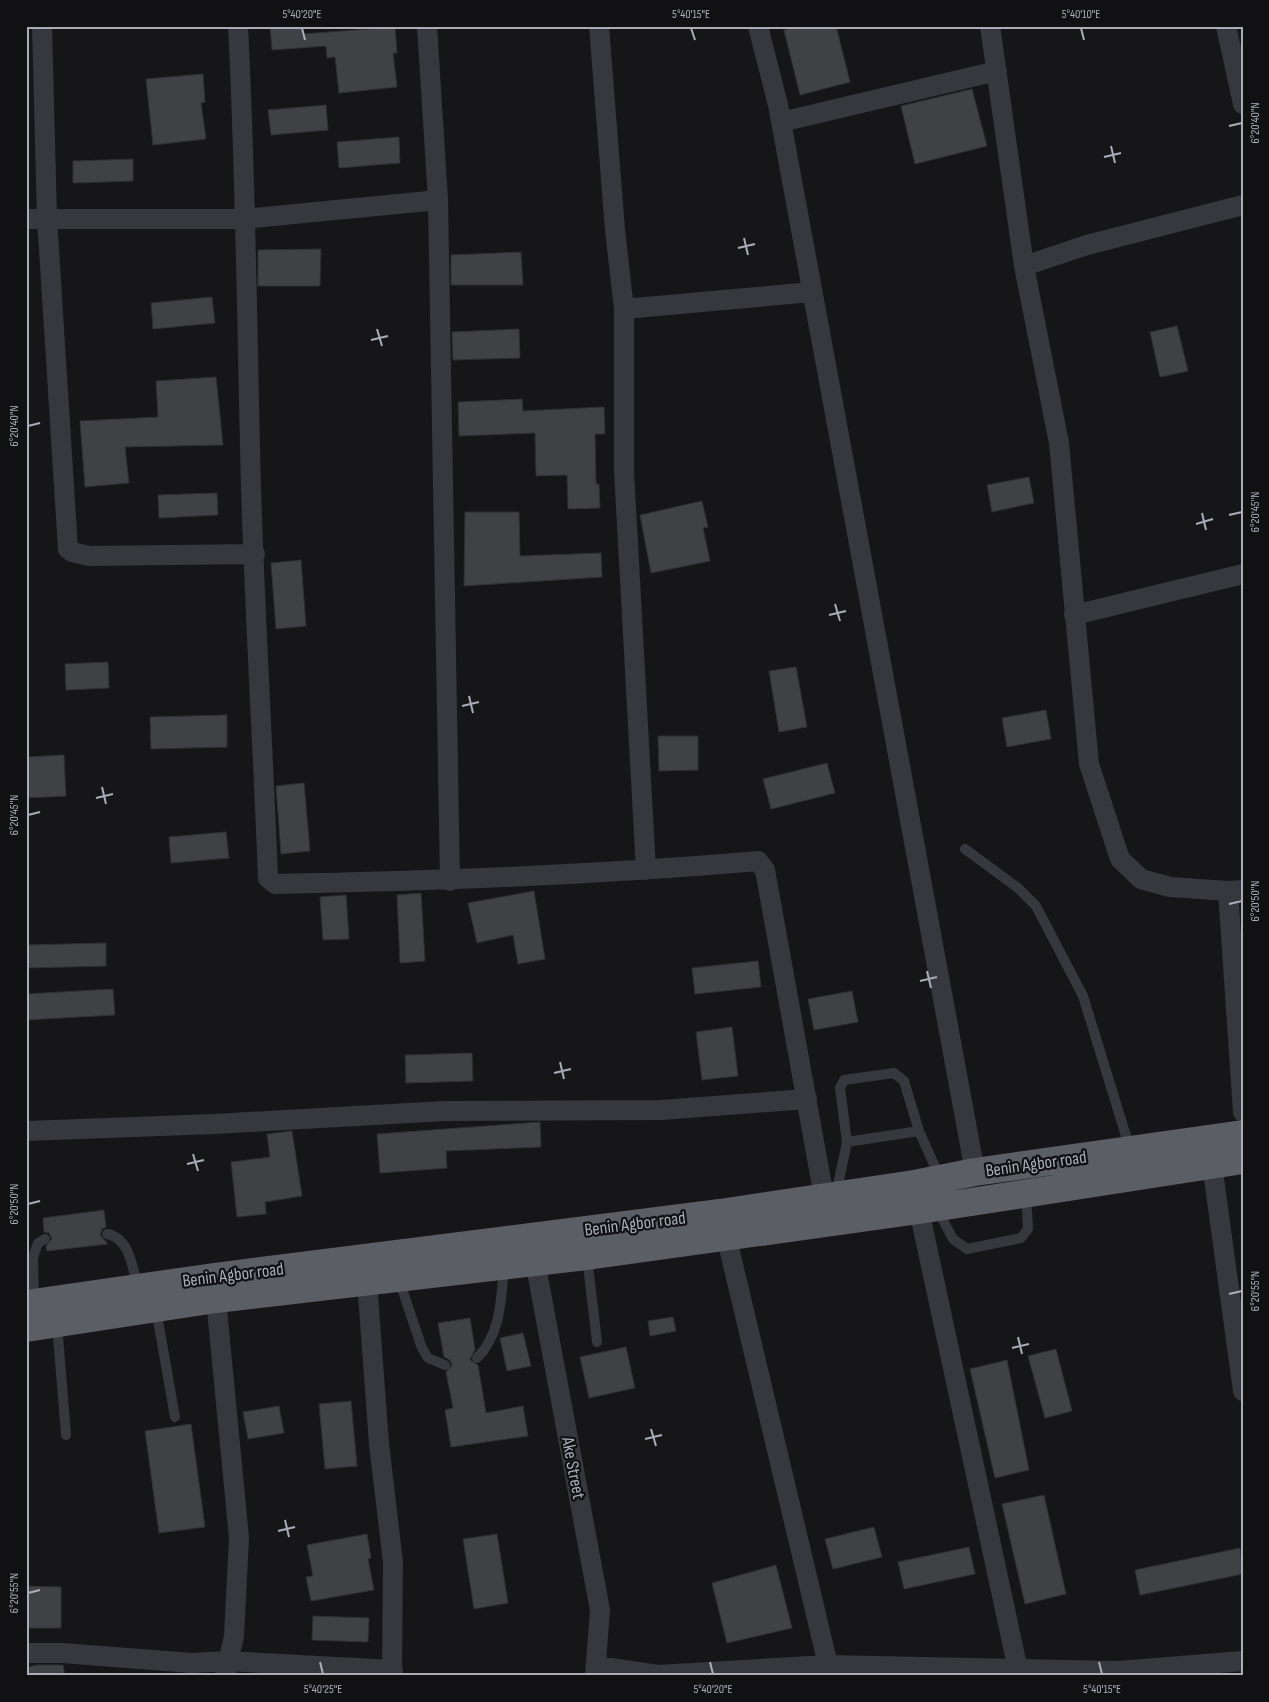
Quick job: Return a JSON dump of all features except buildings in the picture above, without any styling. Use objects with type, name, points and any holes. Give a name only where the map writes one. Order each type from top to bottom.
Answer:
[{"type":"highway","name":"Benin Agbor road","points":[[29,1312],[138,1288],[720,1213],[941,1179],[975,1172],[1243,1134]]},
{"type":"highway","name":"Benin Agbor road","points":[[29,1312],[57,1323],[216,1299],[587,1256],[927,1208],[1243,1160]]},
{"type":"street","points":[[42,26],[47,218],[68,549],[72,552],[89,556],[255,554]]},
{"type":"street","points":[[238,26],[245,148],[244,219],[255,554],[267,868],[270,882],[275,884],[450,880],[646,870],[758,860],[762,864],[807,1099],[830,1196]]},
{"type":"street","points":[[427,26],[438,200],[450,880]]},
{"type":"street","points":[[599,26],[614,230],[624,309],[624,471],[646,870]]},
{"type":"street","points":[[758,26],[781,122],[975,1172]]},
{"type":"street","points":[[990,26],[1024,266],[1059,443],[1089,764],[1120,859],[1141,879],[1170,887],[1236,891],[1243,1112]]},
{"type":"street","points":[[1226,26],[1243,104]]},
{"type":"street","points":[[781,122],[997,71]]},
{"type":"street","points":[[26,219],[244,219],[438,200]]},
{"type":"street","points":[[1024,266],[1087,245],[1243,204]]},
{"type":"street","points":[[624,309],[812,292]]},
{"type":"street","points":[[1074,616],[1243,574]]},
{"type":"street","points":[[26,1131],[214,1124],[446,1111],[661,1110],[807,1099]]},
{"type":"street","points":[[1212,1164],[1243,1390]]},
{"type":"street","points":[[927,1208],[1018,1670]]},
{"type":"street","points":[[726,1235],[828,1665]]},
{"type":"street","name":"Ake Street","points":[[534,1261],[600,1610],[596,1671]]},
{"type":"street","points":[[26,1653],[62,1653],[192,1663],[226,1668],[392,1673],[393,1562],[379,1444],[367,1281]]},
{"type":"street","points":[[216,1299],[239,1538],[234,1636],[226,1668]]},
{"type":"street","points":[[596,1671],[658,1675],[749,1672],[828,1665],[948,1672],[1018,1670],[1118,1673],[1243,1661]]},
{"type":"lane","points":[[965,849],[1018,888],[1036,906],[1083,996],[1130,1150]]},
{"type":"lane","points":[[830,1196],[847,1142],[840,1088],[844,1080],[894,1073],[904,1081],[919,1131],[941,1179]]},
{"type":"lane","points":[[847,1142],[919,1131]]},
{"type":"lane","points":[[927,1208],[953,1239],[967,1249],[1021,1238],[1028,1229],[1026,1193]]},
{"type":"lane","points":[[107,1234],[115,1235],[126,1246],[138,1288]]},
{"type":"lane","points":[[29,1312],[33,1257],[38,1243],[45,1239]]},
{"type":"lane","points":[[587,1256],[597,1342]]},
{"type":"lane","points":[[477,1358],[489,1346],[500,1311],[505,1266]]},
{"type":"lane","points":[[399,1278],[422,1348],[428,1358],[445,1365]]},
{"type":"lane","points":[[156,1308],[175,1418]]},
{"type":"lane","points":[[57,1323],[66,1435]]}]
